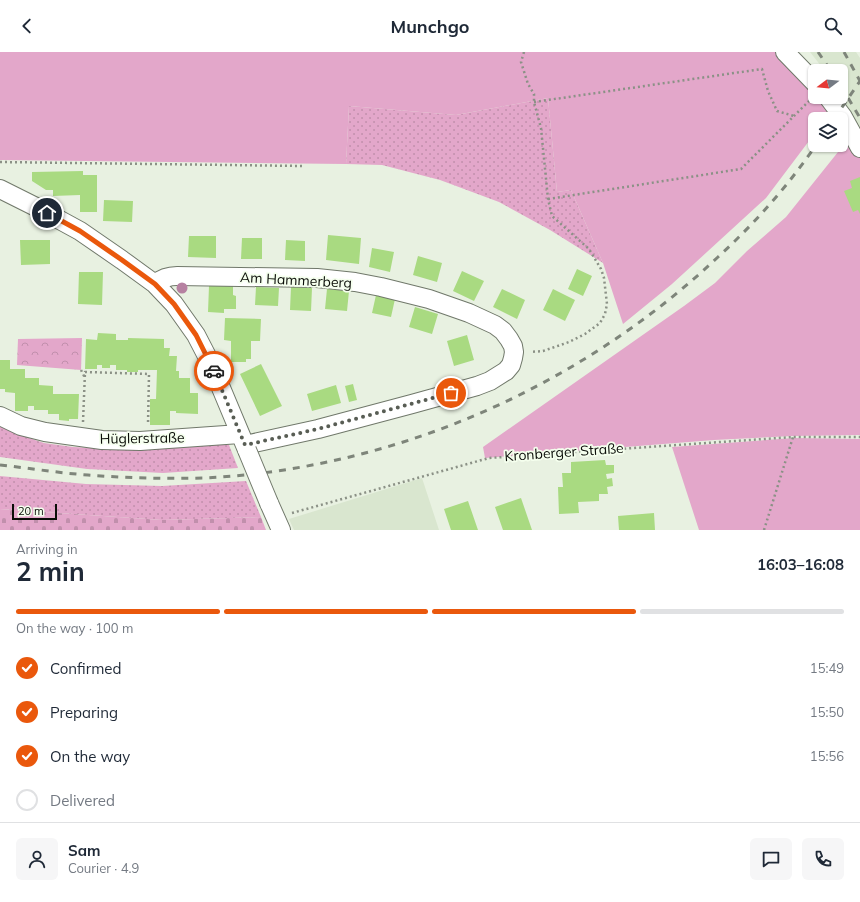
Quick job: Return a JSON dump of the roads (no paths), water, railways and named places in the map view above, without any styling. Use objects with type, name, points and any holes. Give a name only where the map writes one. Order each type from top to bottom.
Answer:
[{"type":"street","points":[[785,52],[808,76]]},
{"type":"street","points":[[833,104],[843,117],[860,148]]},
{"type":"street","points":[[0,189],[80,231],[155,284],[174,304],[196,335],[211,364],[275,517]]},
{"type":"street","name":"Am Hammerberg","points":[[155,284],[168,276],[317,278],[355,282],[429,299],[469,313],[495,325],[503,331],[509,339],[514,352]]},
{"type":"street","name":"Hüglerstraße","points":[[0,416],[22,426],[45,432],[83,438],[117,441],[244,443],[318,429],[477,386],[490,381],[506,371],[511,365],[514,352]]},
{"type":"railway","points":[[818,52],[826,64]]},
{"type":"railway","points":[[844,52],[860,81]]},
{"type":"railway","points":[[839,112],[860,81]]},
{"type":"railway","points":[[848,98],[860,118]]},
{"type":"railway","points":[[0,465],[77,474],[146,478],[204,478],[275,471],[345,458],[414,438],[481,413],[545,382],[606,345],[664,303],[718,257],[745,231],[770,204],[811,152]]}]
